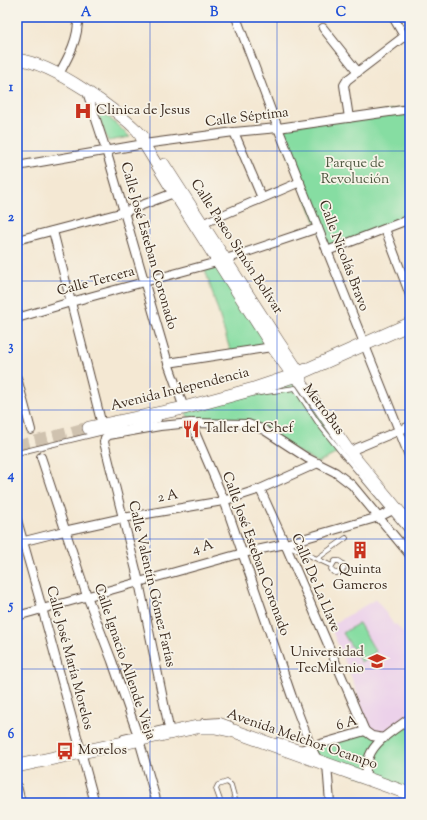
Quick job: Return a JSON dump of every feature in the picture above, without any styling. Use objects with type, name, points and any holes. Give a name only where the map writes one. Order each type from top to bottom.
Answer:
[{"type":"main road","name":"Calle Paseo Simón Bolívar","points":[[17,59],[29,61],[59,74],[122,117],[138,131],[222,261],[272,347],[298,377],[350,451],[394,509],[409,520]]},
{"type":"main road","name":"Calle Paseo Simón Bolívar","points":[[222,261],[279,342],[298,377]]},
{"type":"main road","name":"Avenida Independencia","points":[[89,428],[225,398],[298,377],[364,344],[410,324]]},
{"type":"main road","name":"Avenida Melchor Ocampo","points":[[17,766],[171,728],[215,727],[313,754],[410,794]]},
{"type":"street","points":[[59,74],[71,52],[78,27],[78,17]]},
{"type":"street","name":"Calle Nicolás Bravo","points":[[236,17],[278,128],[410,458]]},
{"type":"street","points":[[349,118],[345,83],[347,80],[407,34],[393,17]]},
{"type":"street","points":[[323,28],[358,72]]},
{"type":"street","name":"Calle José Esteban Coronado","points":[[87,92],[106,150],[168,363],[184,408]]},
{"type":"street","name":"Calle Séptima","points":[[17,166],[147,144],[234,132],[278,128],[410,109]]},
{"type":"street","points":[[234,132],[262,198]]},
{"type":"street","points":[[199,225],[300,182]]},
{"type":"street","points":[[17,240],[124,212],[178,192]]},
{"type":"street","points":[[327,252],[410,219]]},
{"type":"street","name":"Calle Tercera","points":[[17,318],[222,261],[318,228]]},
{"type":"street","points":[[385,229],[410,295]]},
{"type":"street","points":[[53,231],[102,425]]},
{"type":"street","points":[[168,363],[272,347]]},
{"type":"street","points":[[17,378],[31,430]]},
{"type":"street","points":[[191,423],[248,424],[254,426],[264,430],[318,464],[335,472],[352,484],[410,555]]},
{"type":"street","name":"Calle José Esteban Coronado","points":[[191,423],[224,500],[330,803]]},
{"type":"street","name":"Calle Valentín Gómez Farías","points":[[171,728],[139,582],[104,442],[108,435],[160,426],[191,423]]},
{"type":"street","points":[[350,451],[410,426]]},
{"type":"street","name":"Calle Ignacio Allende Vieja","points":[[41,457],[64,531],[138,736],[157,803]]},
{"type":"street","name":"2 A","points":[[20,542],[123,518],[224,500],[260,489],[318,464]]},
{"type":"street","name":"Calle De La Llave","points":[[260,489],[365,731]]},
{"type":"street","name":"4 A","points":[[17,616],[243,553],[285,544],[379,517],[394,509]]},
{"type":"street","name":"Calle José María Morelos","points":[[17,520],[20,542],[42,608],[83,749],[95,803]]},
{"type":"street","points":[[365,776],[369,755],[373,749],[384,738],[410,718]]},
{"type":"street","name":"6 A","points":[[313,754],[339,740],[365,731],[372,736],[384,738]]},
{"type":"street","points":[[17,786],[21,803]]},
{"type":"lane","name":"MetroBus","points":[[258,394],[295,388],[318,423],[341,452],[394,509],[410,534]]},
{"type":"lane","points":[[17,453],[104,432],[128,428],[165,418]]},
{"type":"lane","points":[[318,558],[346,538]]},
{"type":"lane","points":[[285,544],[318,558],[332,566]]},
{"type":"lane","points":[[201,721],[220,720],[234,725]]},
{"type":"lane","points":[[115,738],[138,736]]},
{"type":"lane","points":[[276,739],[313,754]]},
{"type":"lane","points":[[17,761],[83,749]]},
{"type":"lane","points":[[344,765],[365,776],[410,789]]},
{"type":"lane","points":[[221,803],[216,789],[218,785],[227,782],[231,785],[236,803]]},
{"type":"shaded area","name":"Universidad TecMilenio","points":[[376,599],[394,625],[396,624],[410,641],[410,717],[381,735],[370,731],[353,681],[330,626]]},
{"type":"green space","name":"Parque de Revolución","points":[[410,107],[410,219],[327,251],[278,128]]},
{"type":"green space","points":[[104,113],[130,137],[108,141],[98,116]]},
{"type":"green space","points":[[217,262],[272,347],[231,353],[204,266]]},
{"type":"green space","points":[[293,376],[347,448],[318,463],[256,427],[191,423],[184,408]]},
{"type":"green space","points":[[359,623],[376,652],[361,662],[343,633]]},
{"type":"green space","points":[[410,718],[410,794],[318,761],[311,747],[365,731],[377,737]]},
{"type":"tunnel","points":[[17,447],[89,428]]},
{"type":"place","name":"Clinica de Jesus","points":[[83,111]]},
{"type":"place","name":"Taller del Chef","points":[[191,429]]},
{"type":"place","name":"Quinta Gameros","points":[[360,550]]},
{"type":"place","name":"Universidad TecMilenio","points":[[377,661]]},
{"type":"place","name":"Morelos","points":[[65,751]]}]
